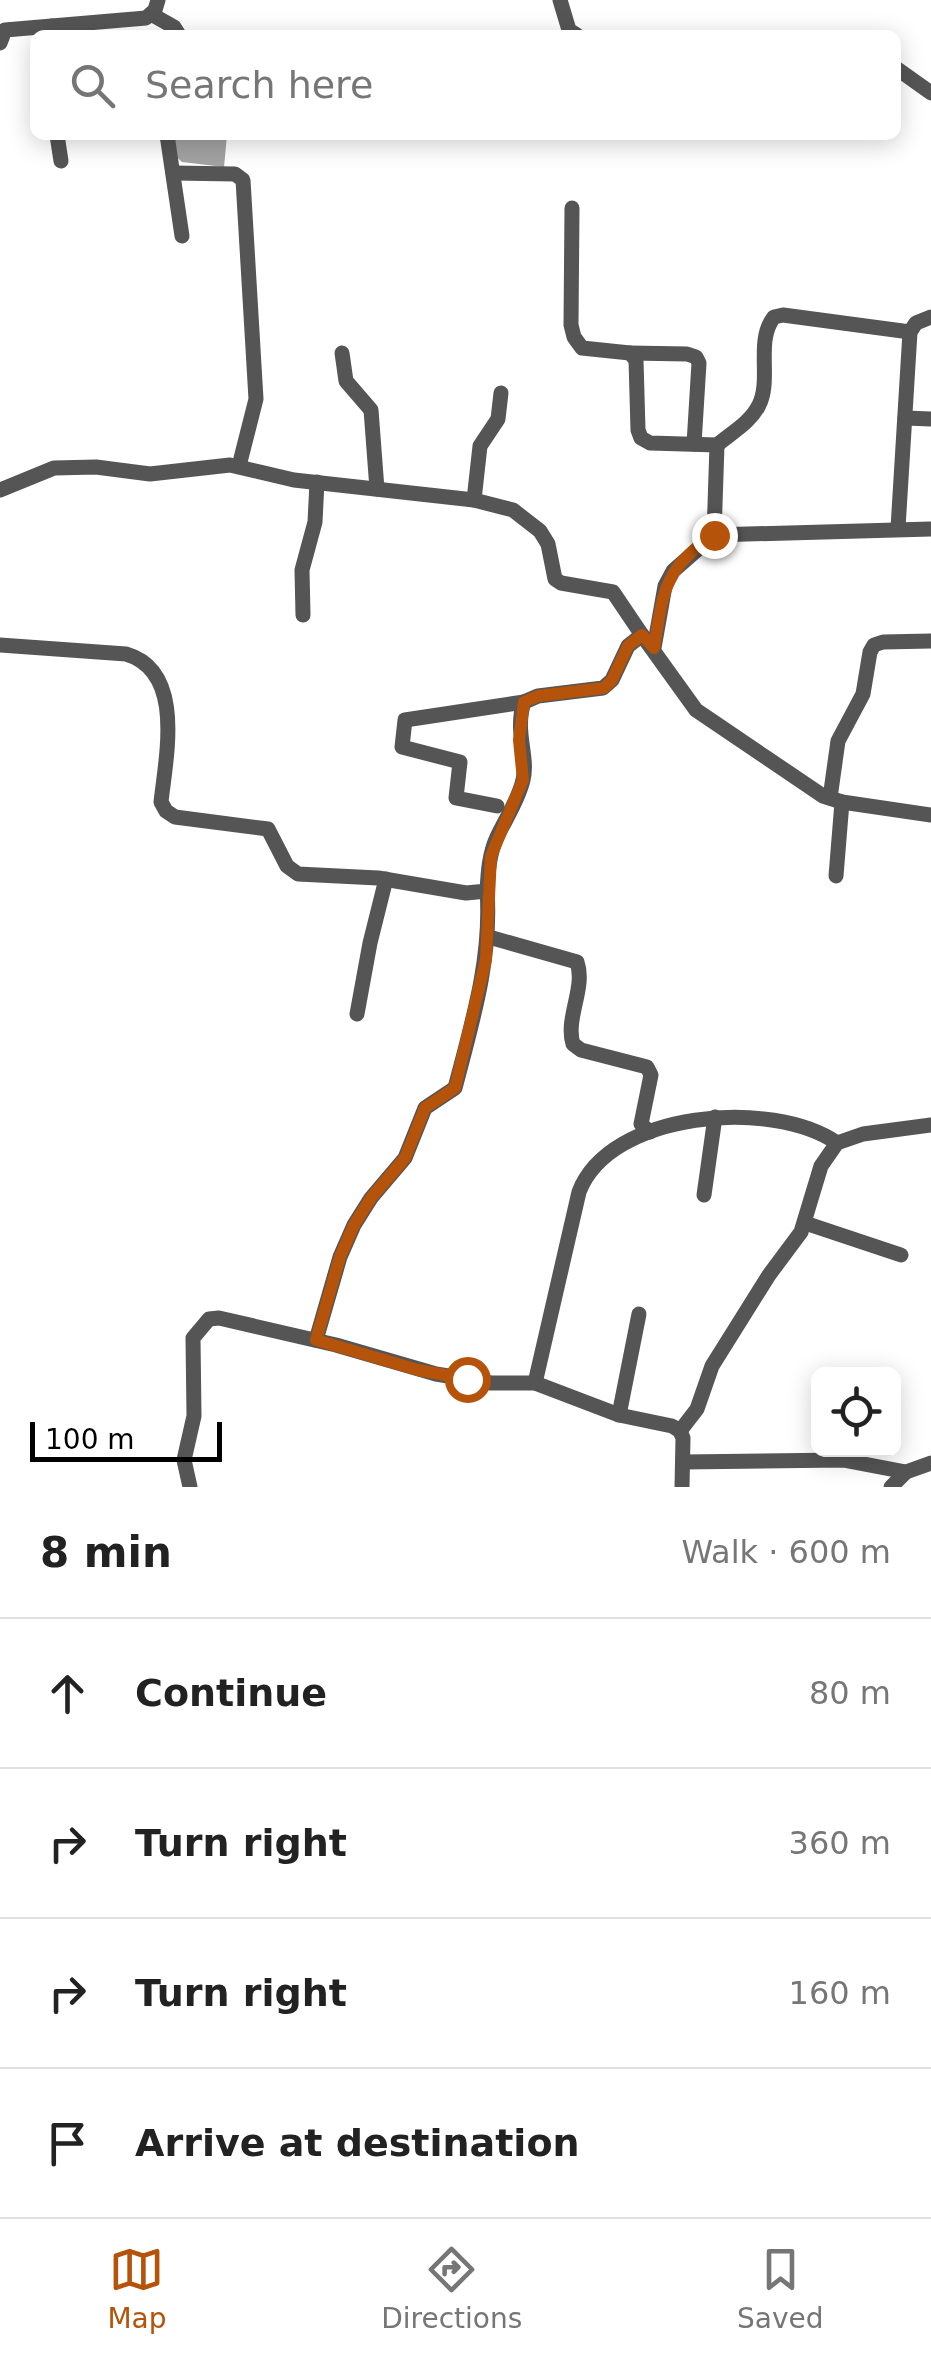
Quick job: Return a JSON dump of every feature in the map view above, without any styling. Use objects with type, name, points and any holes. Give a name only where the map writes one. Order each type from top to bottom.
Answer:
[{"type":"street","points":[[560,0],[568,30]]},
{"type":"street","points":[[57,30],[146,18],[154,7],[176,30]]},
{"type":"street","points":[[0,43],[5,30],[30,31]]},
{"type":"street","points":[[901,72],[931,93]]},
{"type":"street","points":[[58,140],[61,161]]},
{"type":"street","points":[[168,140],[182,236]]},
{"type":"street","points":[[173,173],[236,174],[243,180],[256,399],[239,466]]},
{"type":"street","points":[[572,208],[570,325],[574,337],[582,348],[696,357],[699,364],[694,444]]},
{"type":"street","points":[[630,353],[636,360],[641,438],[650,443],[717,445],[758,409],[768,325],[774,317],[783,314],[910,332]]},
{"type":"street","points":[[898,528],[910,332],[916,322],[931,317]]},
{"type":"street","points":[[342,354],[346,381],[371,410],[377,489]]},
{"type":"street","points":[[474,500],[480,446],[498,420],[500,393]]},
{"type":"street","points":[[905,418],[931,420]]},
{"type":"street","points":[[714,535],[717,445]]},
{"type":"street","points":[[0,490],[54,468],[96,467],[150,474],[239,466],[317,482],[474,500],[513,510],[540,531],[548,544],[555,579],[612,592],[696,710],[836,800],[931,815]]},
{"type":"street","points":[[304,615],[302,570],[317,509],[317,482]]},
{"type":"street","points":[[654,648],[664,586],[673,570],[714,535],[931,530]]},
{"type":"street","points":[[497,806],[456,798],[460,762],[402,747],[405,720],[604,688],[628,646],[642,635]]},
{"type":"street","points":[[836,876],[838,741],[863,694],[874,645],[931,641]]},
{"type":"street","points":[[0,646],[141,658],[155,673],[168,716],[161,802],[175,817],[268,830],[287,866],[298,874],[386,879],[466,893],[487,891]]},
{"type":"street","points":[[316,1340],[340,1257],[354,1225],[405,1158],[425,1108],[455,1088],[489,937],[487,891],[491,856],[523,780],[519,740],[524,702]]},
{"type":"street","points":[[357,1014],[386,879]]},
{"type":"street","points":[[489,937],[576,962],[580,973],[570,1038],[581,1050],[648,1067],[651,1074],[641,1124],[650,1132]]},
{"type":"street","points":[[535,1383],[579,1192],[586,1175],[609,1153],[650,1132],[737,1116],[816,1131],[836,1143]]},
{"type":"street","points":[[704,1195],[714,1118]]},
{"type":"street","points":[[682,1487],[680,1430],[697,1409],[712,1366],[805,1223],[821,1166],[836,1143],[863,1134],[931,1125]]},
{"type":"street","points":[[805,1223],[902,1255]]},
{"type":"street","points":[[619,1415],[639,1314]]},
{"type":"street","points":[[190,1487],[184,1460],[194,1416],[193,1338],[209,1319],[316,1340],[436,1374],[492,1383],[535,1383],[619,1415],[680,1430]]},
{"type":"street","points":[[682,1462],[824,1459],[863,1462],[906,1472]]},
{"type":"street","points":[[891,1487],[906,1472],[931,1463]]},
{"type":"shaded area","points":[[170,140],[227,140],[224,167],[182,162],[171,152]]},
{"type":"route","points":[[467,1379],[418,1370],[316,1340],[340,1257],[371,1198],[405,1158],[425,1108],[455,1088],[486,959],[491,856],[523,780],[519,740],[524,702],[538,696],[604,688],[628,646],[642,635],[654,648],[664,586],[673,570],[714,535]]}]
